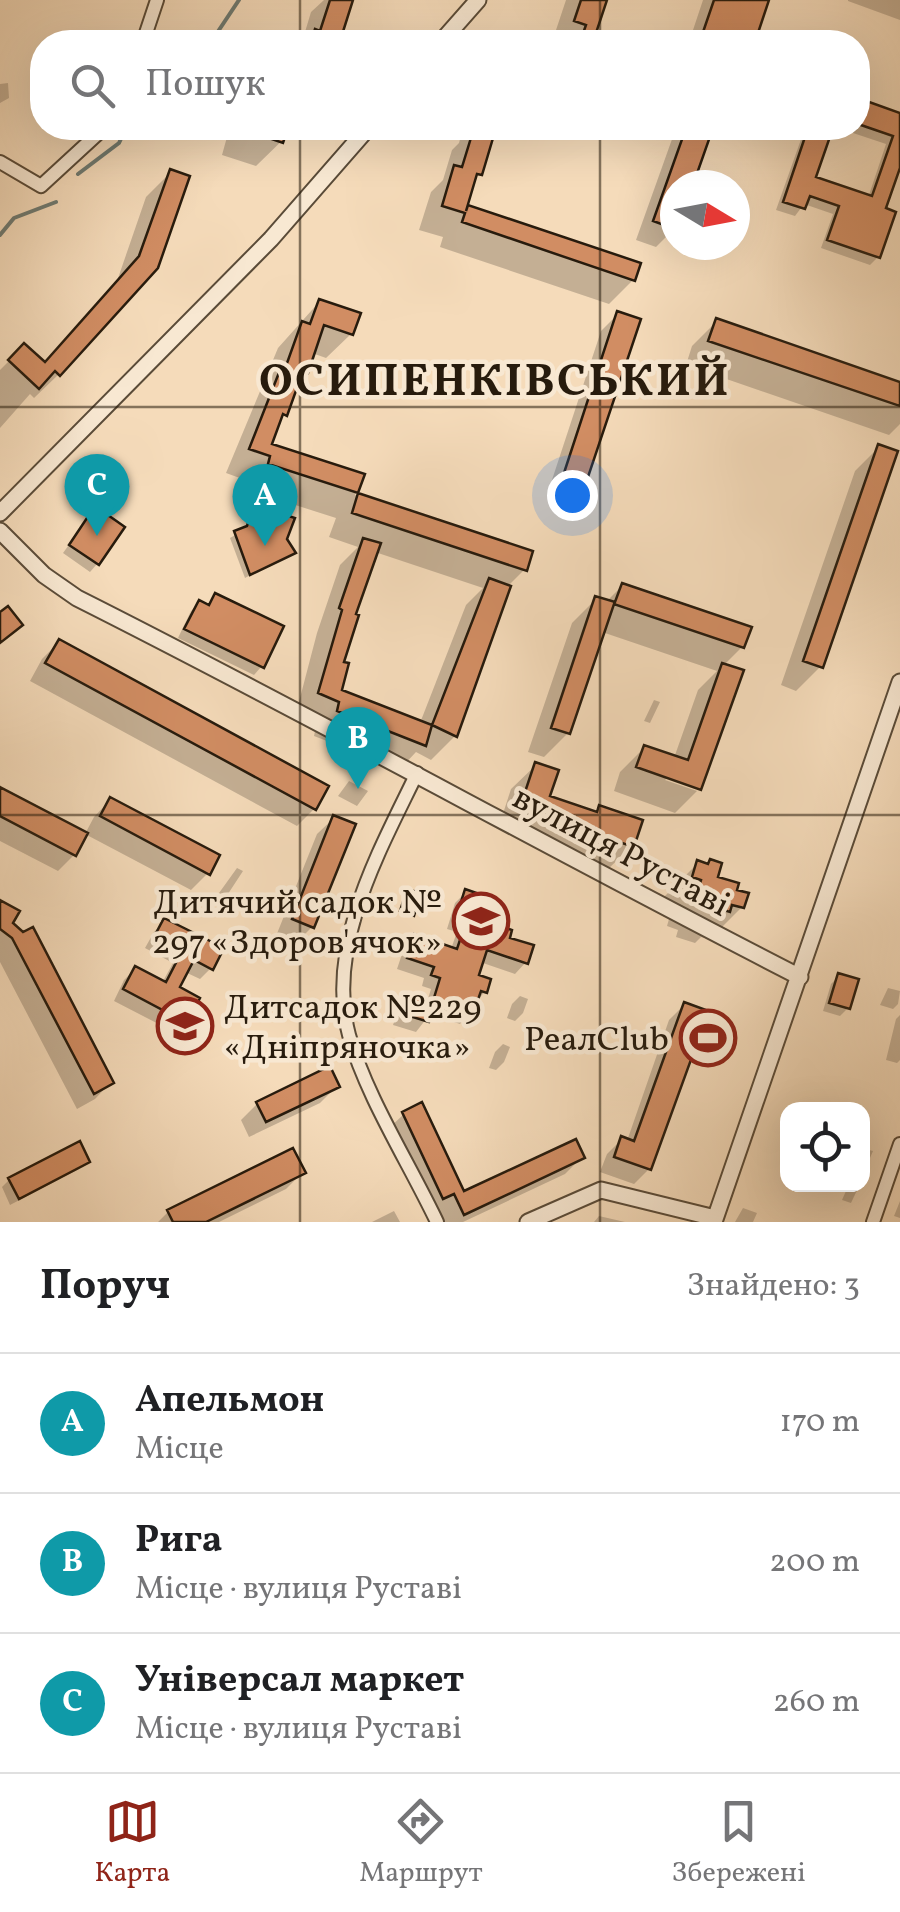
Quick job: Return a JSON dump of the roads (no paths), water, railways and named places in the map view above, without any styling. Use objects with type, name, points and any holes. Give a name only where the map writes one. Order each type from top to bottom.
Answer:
[{"type":"street","points":[[147,30],[157,0]]},
{"type":"street","points":[[452,30],[478,0]]},
{"type":"street","points":[[0,162],[41,186],[91,140]]},
{"type":"street","points":[[0,513],[271,239],[358,140]]},
{"type":"street","name":"вулиця Руставі","points":[[0,531],[31,564],[77,598],[800,977]]},
{"type":"street","points":[[528,1222],[602,1190],[714,1220],[900,682]]},
{"type":"street","points":[[417,773],[356,915],[344,963],[345,1010],[350,1038],[362,1066],[437,1222]]},
{"type":"street","points":[[872,1222],[900,1144]]},
{"type":"waterway","points":[[219,30],[239,0]]},
{"type":"waterway","points":[[78,174],[120,140]]},
{"type":"waterway","points":[[0,235],[14,218],[56,202]]},
{"type":"place","name":"Універсал маркет","points":[[97,536]]},
{"type":"place","name":"Апельмон","points":[[265,546]]},
{"type":"place","name":"Рига","points":[[358,789]]},
{"type":"place","name":"Дитячий садок № 297 «Здоров'ячок»","points":[[481,921]]},
{"type":"place","name":"Дитсадок №229 «Дніпряночка»","points":[[185,1026]]},
{"type":"place","name":"РеалClub","points":[[708,1038]]},
{"type":"district","name":"ОСИПЕНКІВСЬКИЙ","points":[[495,379]]}]
